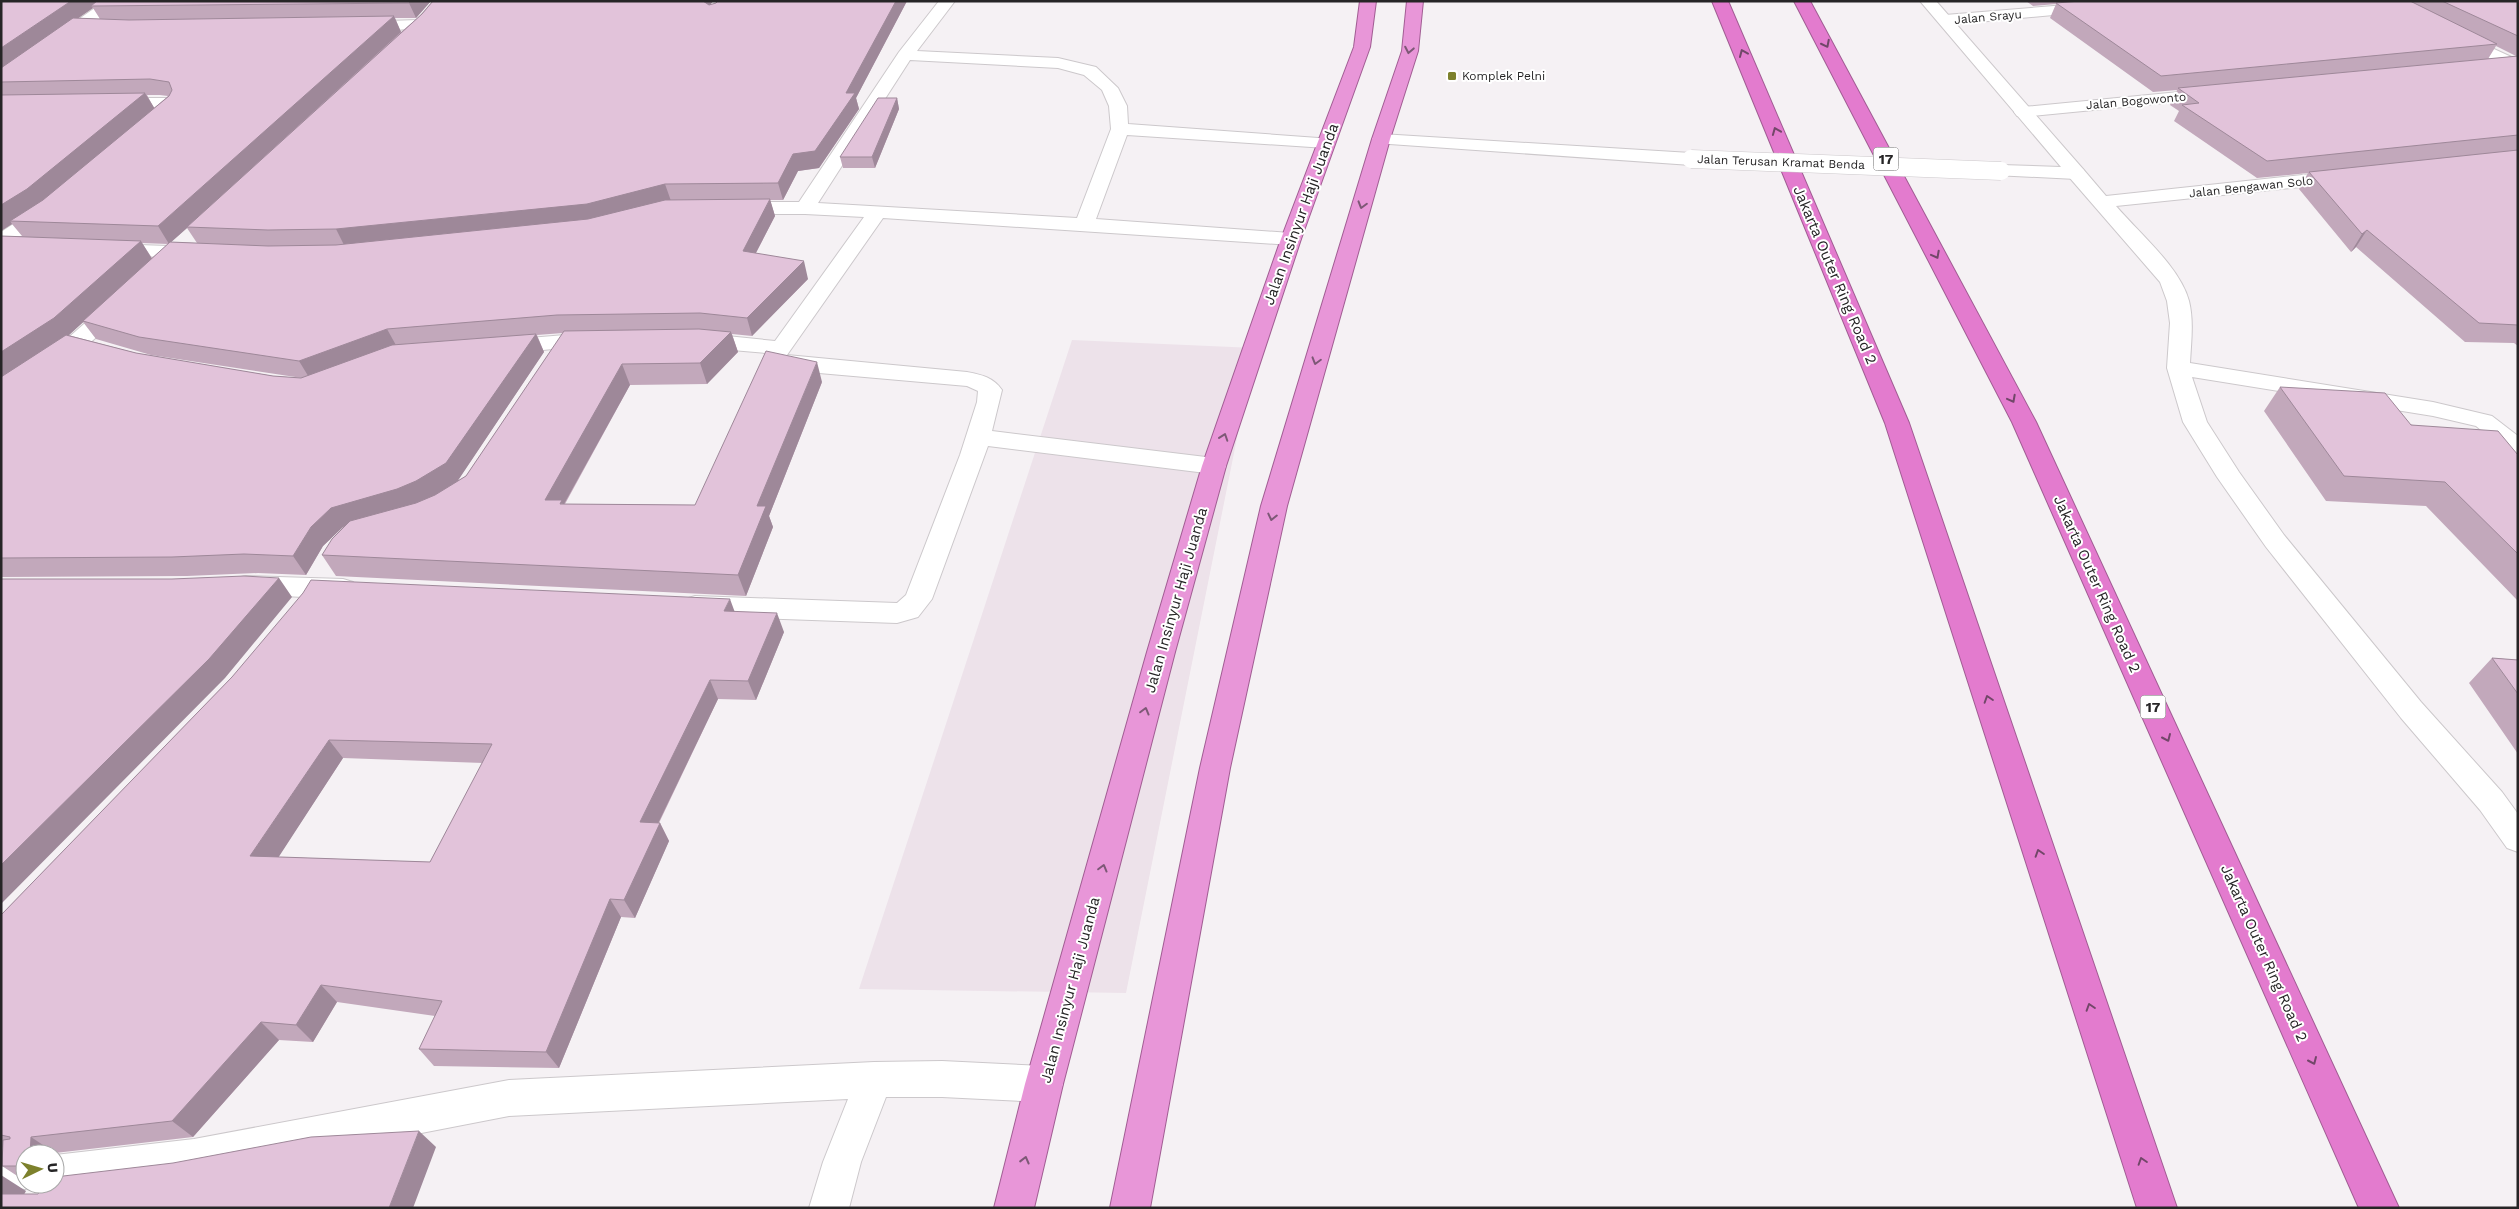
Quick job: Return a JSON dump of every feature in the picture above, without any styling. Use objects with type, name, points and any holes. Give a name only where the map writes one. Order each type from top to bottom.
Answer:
[{"type":"highway","name":"Jalan Insinyur Haji Juanda","points":[[1014,1208],[1044,1084],[1161,652],[1214,466],[1291,239],[1362,47],[1368,1]]},
{"type":"highway","points":[[1130,1208],[1215,768],[1274,506],[1381,139],[1410,51],[1415,1]]},
{"type":"highway","name":"Jakarta Outer Ring Road 2","points":[[1720,1],[1897,423],[2157,1208]]},
{"type":"highway","name":"Jakarta Outer Ring Road 2","points":[[1802,1],[2024,422],[2380,1208]]},
{"type":"street","points":[[1,81],[116,1]]},
{"type":"street","points":[[399,46],[421,26],[443,1]]},
{"type":"street","points":[[805,208],[905,55],[947,1]]},
{"type":"street","points":[[1928,1],[2170,280],[2178,302],[2182,324],[2178,368],[2195,422],[2229,478],[2275,541],[2411,710],[2491,801],[2518,839]]},
{"type":"street","name":"Jalan Srayu","points":[[1945,20],[2102,8]]},
{"type":"street","points":[[340,27],[421,26]]},
{"type":"street","points":[[76,27],[103,28]]},
{"type":"street","points":[[2444,31],[2516,65]]},
{"type":"street","points":[[905,55],[1058,63],[1090,71],[1109,88],[1118,106],[1120,129],[1084,224]]},
{"type":"street","points":[[2484,68],[2516,65]]},
{"type":"street","name":"Jalan Bogowonto","points":[[2023,112],[2228,92]]},
{"type":"street","points":[[91,104],[171,103],[171,107],[142,132]]},
{"type":"street","points":[[1120,129],[1326,143]]},
{"type":"street","name":"Jalan Terusan Kramat Benda","points":[[1381,139],[1691,159],[2076,173]]},
{"type":"street","name":"Jalan Bengawan Solo","points":[[2103,202],[2362,175]]},
{"type":"street","points":[[1,241],[25,227],[61,200]]},
{"type":"street","points":[[715,208],[805,208],[1084,224],[1291,239]]},
{"type":"street","points":[[668,604],[856,613],[897,613],[908,610],[918,599],[978,437],[991,399],[990,391],[985,384],[967,379],[785,362],[778,359],[776,355],[877,213]]},
{"type":"street","points":[[155,272],[198,233]]},
{"type":"street","points":[[1,246],[30,247]]},
{"type":"street","points":[[89,249],[219,254]]},
{"type":"street","points":[[1,392],[76,343],[133,292]]},
{"type":"street","points":[[669,340],[706,340],[780,348]]},
{"type":"street","points":[[486,348],[594,341]]},
{"type":"street","points":[[548,366],[564,342]]},
{"type":"street","points":[[76,343],[103,351]]},
{"type":"street","points":[[2178,368],[2433,408],[2484,421],[2518,448]]},
{"type":"street","points":[[978,437],[1214,466]]},
{"type":"street","points":[[298,611],[319,577]]},
{"type":"street","points":[[222,586],[274,584],[319,577],[372,591]]},
{"type":"street","points":[[65,1175],[194,1158],[509,1098],[874,1080],[942,1079],[1044,1084]]},
{"type":"street","points":[[829,1208],[842,1162],[874,1080]]},
{"type":"street","points":[[1,1167],[15,1170]]},
{"type":"street","points":[[39,1208],[44,1194]]},
{"type":"shaded area","points":[[1072,340],[1255,348],[1126,993],[859,989]]},
{"type":"building","points":[[1,1],[71,1],[1,48]]},
{"type":"building","points":[[97,1],[411,1],[409,3],[91,6]]},
{"type":"building","points":[[433,1],[703,1],[709,5],[718,1],[896,1],[846,93],[855,93],[815,151],[793,154],[778,183],[665,184],[587,204],[336,229],[268,230],[187,227],[422,14]]},
{"type":"building","points":[[2080,1],[2410,1],[2497,44],[2161,76],[2056,3]]},
{"type":"building","points":[[2442,1],[2518,1],[2518,36]]},
{"type":"building","points":[[394,16],[158,226],[10,221],[43,200],[169,96],[172,90],[169,82],[150,79],[1,82],[1,68],[73,18],[129,20]]},
{"type":"building","points":[[2518,56],[2518,135],[2267,161],[2182,105],[2199,103],[2178,88]]},
{"type":"building","points":[[145,93],[27,189],[1,205],[1,95]]},
{"type":"building","points":[[878,98],[897,98],[872,157],[840,157]]},
{"type":"building","points":[[2518,150],[2518,325],[2479,323],[2367,230],[2362,234],[2309,172]]},
{"type":"building","points":[[770,199],[743,251],[804,261],[747,318],[700,313],[557,315],[387,329],[299,361],[139,337],[83,321],[170,242],[268,246],[336,245],[588,219],[665,200]]},
{"type":"building","points":[[1,236],[141,241],[54,318],[1,352]]},
{"type":"building","points":[[699,329],[731,332],[700,363],[622,364],[545,500],[562,500],[560,504],[695,505],[766,351],[817,362],[757,506],[766,506],[738,575],[322,555],[332,539],[350,521],[416,503],[435,495],[466,476],[564,331]]},
{"type":"building","points":[[536,334],[446,463],[416,481],[397,489],[331,508],[311,527],[293,556],[244,554],[172,557],[1,558],[1,377],[66,335],[136,353],[273,376],[301,378],[392,345]]},
{"type":"building","points":[[2280,387],[2385,393],[2411,425],[2498,431],[2518,455],[2518,554],[2445,482],[2344,476]]},
{"type":"building","points":[[244,576],[279,578],[209,659],[1,865],[1,579],[172,579]]},
{"type":"building","points":[[311,580],[730,599],[724,611],[777,613],[748,681],[710,680],[640,822],[660,823],[624,900],[610,899],[546,1052],[419,1049],[442,1001],[321,985],[296,1025],[261,1022],[172,1121],[31,1137],[31,1144],[15,1144],[15,1166],[2,1166],[3,1140],[10,1139],[10,1137],[1,1135],[1,915],[232,677],[303,593]],"holes":[[[329,740],[492,744],[430,862],[250,856]]]},
{"type":"building","points":[[2492,658],[2518,660],[2518,694]]},
{"type":"building","points":[[419,1131],[389,1208],[1,1208],[1,1194],[65,1194],[65,1176],[173,1163],[311,1137]]},
{"type":"place","name":"Komplek Pelni","points":[[1452,76]]}]
